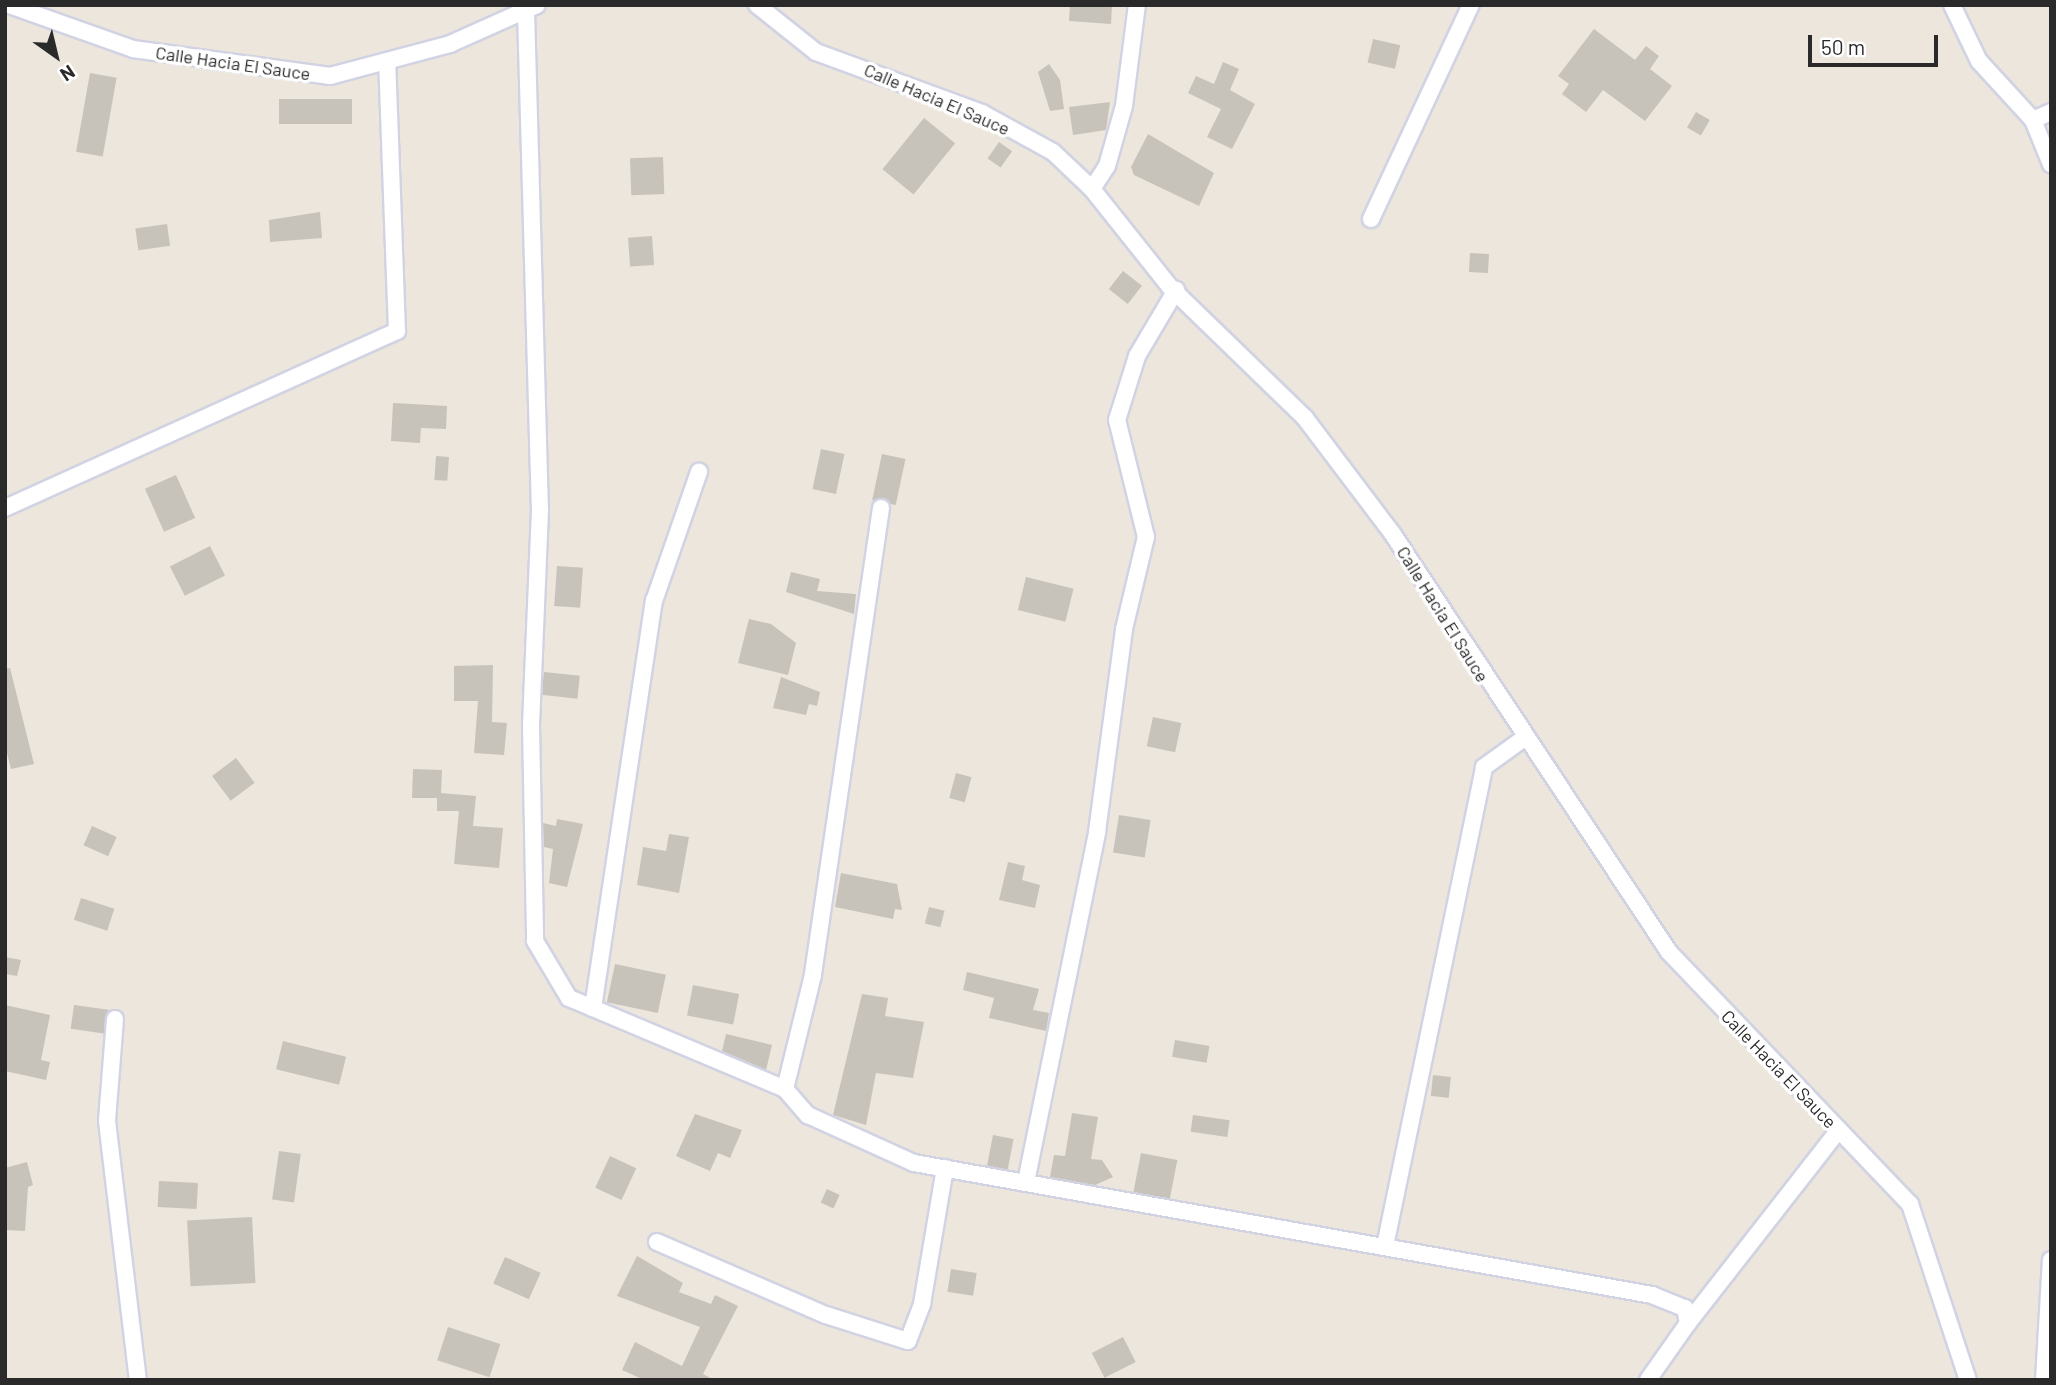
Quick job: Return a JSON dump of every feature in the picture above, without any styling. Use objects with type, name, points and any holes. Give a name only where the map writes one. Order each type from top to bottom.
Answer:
[{"type":"street","name":"Calle Hacia El Sauce","points":[[9,5],[133,49],[252,68],[330,76],[450,44],[531,8]]},
{"type":"street","name":"Calle Hacia El Sauce","points":[[757,5],[772,11],[816,52],[993,120],[1053,152],[1092,189],[1176,290],[1305,418],[1392,533],[1523,738],[1669,952],[1910,1204],[1968,1380]]},
{"type":"street","points":[[1092,189],[1107,166],[1124,106],[1136,5]]},
{"type":"street","points":[[1371,219],[1471,5]]},
{"type":"street","points":[[1952,5],[1979,61],[2033,120],[2051,164]]},
{"type":"street","points":[[531,8],[540,510],[531,726],[535,942],[569,998],[785,1089],[808,1115],[914,1163],[1652,1295],[1685,1308],[1688,1322]]},
{"type":"street","points":[[5,508],[397,331],[387,61]]},
{"type":"street","points":[[2033,120],[2051,113]]},
{"type":"street","points":[[1026,1182],[1097,832],[1124,629],[1146,537],[1117,420],[1137,356],[1176,290]]},
{"type":"street","points":[[593,1008],[654,601],[699,472]]},
{"type":"street","points":[[785,1089],[813,975],[881,508]]},
{"type":"street","points":[[1385,1246],[1484,767],[1523,738]]},
{"type":"street","points":[[115,1019],[107,1121],[138,1380]]},
{"type":"street","points":[[1648,1380],[1688,1322],[1838,1130]]},
{"type":"street","points":[[657,1242],[826,1315],[908,1341],[922,1304],[945,1168]]},
{"type":"street","points":[[2046,1377],[2051,1261]]},
{"type":"building","points":[[1070,5],[1112,5],[1111,24],[1069,21]]},
{"type":"building","points":[[1594,29],[1635,60],[1646,46],[1659,56],[1650,69],[1672,86],[1645,121],[1603,90],[1586,112],[1562,94],[1569,84],[1558,76]]},
{"type":"building","points":[[1373,39],[1400,45],[1395,69],[1368,62]]},
{"type":"building","points":[[1223,62],[1239,69],[1230,90],[1255,104],[1232,149],[1207,137],[1221,109],[1188,93],[1196,76],[1214,84]]},
{"type":"building","points":[[1049,64],[1060,80],[1064,109],[1050,111],[1038,72]]},
{"type":"building","points":[[90,73],[117,78],[103,156],[76,152]]},
{"type":"building","points":[[279,99],[352,99],[352,124],[279,124]]},
{"type":"building","points":[[1110,102],[1106,130],[1073,135],[1069,107]]},
{"type":"building","points":[[1696,112],[1710,120],[1701,136],[1687,128]]},
{"type":"building","points":[[924,118],[955,143],[914,194],[882,169]]},
{"type":"building","points":[[1148,134],[1214,173],[1199,206],[1134,175],[1131,167]]},
{"type":"building","points":[[999,142],[1012,151],[1001,168],[988,158]]},
{"type":"building","points":[[663,157],[664,194],[631,195],[630,158]]},
{"type":"building","points":[[320,212],[322,238],[270,242],[269,220]]},
{"type":"building","points":[[167,224],[170,246],[138,250],[135,228]]},
{"type":"building","points":[[652,236],[654,265],[630,267],[628,238]]},
{"type":"building","points":[[1470,253],[1489,254],[1488,273],[1469,272]]},
{"type":"building","points":[[1123,271],[1142,286],[1128,304],[1109,289]]},
{"type":"building","points":[[393,403],[447,406],[446,429],[421,428],[420,443],[391,441]]},
{"type":"building","points":[[821,449],[844,454],[836,494],[812,489]]},
{"type":"building","points":[[882,454],[905,459],[896,505],[872,500]]},
{"type":"building","points":[[436,456],[449,457],[447,481],[434,480]]},
{"type":"building","points":[[176,475],[195,518],[164,532],[145,489]]},
{"type":"building","points":[[210,546],[225,575],[185,596],[170,566]]},
{"type":"building","points":[[557,566],[583,568],[580,608],[554,606]]},
{"type":"building","points":[[791,572],[820,579],[817,591],[856,594],[854,614],[786,592]]},
{"type":"building","points":[[1026,577],[1074,589],[1065,622],[1018,610]]},
{"type":"building","points":[[749,619],[771,624],[796,643],[788,675],[738,663]]},
{"type":"building","points":[[493,665],[492,722],[507,723],[504,755],[474,753],[478,701],[454,701],[454,666]]},
{"type":"building","points":[[10,668],[34,764],[11,769],[5,745],[5,669]]},
{"type":"building","points":[[544,672],[580,676],[577,699],[542,695]]},
{"type":"building","points":[[781,677],[820,692],[817,706],[809,704],[806,715],[773,708]]},
{"type":"building","points":[[1153,717],[1181,723],[1175,752],[1147,746]]},
{"type":"building","points":[[236,758],[255,783],[231,801],[212,776]]},
{"type":"building","points":[[413,769],[442,770],[441,793],[476,796],[473,826],[503,828],[499,868],[454,864],[459,811],[437,811],[437,798],[412,798]]},
{"type":"building","points":[[956,773],[971,777],[965,802],[949,798]]},
{"type":"building","points":[[1119,815],[1151,820],[1145,858],[1113,853]]},
{"type":"building","points":[[557,819],[583,824],[567,887],[549,883],[553,849],[544,847],[543,823],[556,826]]},
{"type":"building","points":[[92,826],[117,837],[108,856],[83,845]]},
{"type":"building","points":[[669,834],[689,837],[679,893],[637,885],[643,847],[666,851]]},
{"type":"building","points":[[1008,862],[1025,866],[1022,880],[1040,885],[1035,908],[999,900]]},
{"type":"building","points":[[841,873],[897,884],[902,910],[895,909],[893,919],[835,907]]},
{"type":"building","points":[[81,898],[114,909],[107,931],[74,920]]},
{"type":"building","points":[[929,907],[945,911],[940,927],[925,923]]},
{"type":"building","points":[[5,957],[21,960],[17,976],[5,974]]},
{"type":"building","points":[[615,964],[666,975],[658,1013],[607,1002]]},
{"type":"building","points":[[967,972],[1039,989],[1033,1010],[1049,1013],[1046,1031],[989,1018],[994,998],[963,990]]},
{"type":"building","points":[[693,985],[739,994],[733,1024],[687,1015]]},
{"type":"building","points":[[862,994],[888,998],[885,1016],[924,1022],[913,1078],[876,1073],[866,1125],[833,1115]]},
{"type":"building","points":[[5,1005],[50,1015],[41,1060],[50,1062],[46,1080],[5,1071]]},
{"type":"building","points":[[74,1005],[109,1010],[105,1034],[71,1029]]},
{"type":"building","points":[[726,1034],[772,1045],[766,1070],[722,1051]]},
{"type":"building","points":[[1175,1040],[1209,1046],[1207,1063],[1172,1057]]},
{"type":"building","points":[[283,1041],[346,1057],[339,1085],[276,1069]]},
{"type":"building","points":[[1433,1075],[1451,1077],[1449,1098],[1431,1096]]},
{"type":"building","points":[[1072,1113],[1098,1117],[1091,1159],[1102,1160],[1113,1177],[1095,1185],[1050,1177],[1054,1155],[1065,1156]]},
{"type":"building","points":[[695,1114],[742,1130],[730,1158],[718,1153],[710,1171],[676,1156]]},
{"type":"building","points":[[1193,1115],[1230,1120],[1227,1137],[1191,1132]]},
{"type":"building","points":[[993,1135],[1014,1139],[1008,1169],[987,1165]]},
{"type":"building","points":[[279,1151],[301,1154],[294,1203],[272,1200]]},
{"type":"building","points":[[1141,1153],[1177,1160],[1170,1199],[1133,1192]]},
{"type":"building","points":[[610,1156],[636,1168],[621,1200],[595,1188]]},
{"type":"building","points":[[27,1162],[33,1185],[28,1187],[25,1231],[5,1230],[5,1168]]},
{"type":"building","points":[[159,1181],[198,1183],[197,1209],[158,1207]]},
{"type":"building","points":[[827,1189],[840,1195],[833,1209],[821,1203]]},
{"type":"building","points":[[252,1217],[255,1283],[191,1286],[187,1220]]},
{"type":"building","points":[[637,1256],[683,1283],[679,1292],[711,1304],[715,1295],[738,1306],[703,1374],[714,1380],[644,1380],[622,1370],[635,1342],[682,1366],[700,1327],[617,1296]]},
{"type":"building","points":[[505,1257],[541,1273],[529,1299],[493,1283]]},
{"type":"building","points":[[951,1269],[977,1273],[973,1296],[947,1292]]},
{"type":"building","points":[[448,1327],[500,1344],[489,1377],[437,1360]]},
{"type":"building","points":[[1123,1337],[1136,1362],[1105,1378],[1092,1353]]}]
